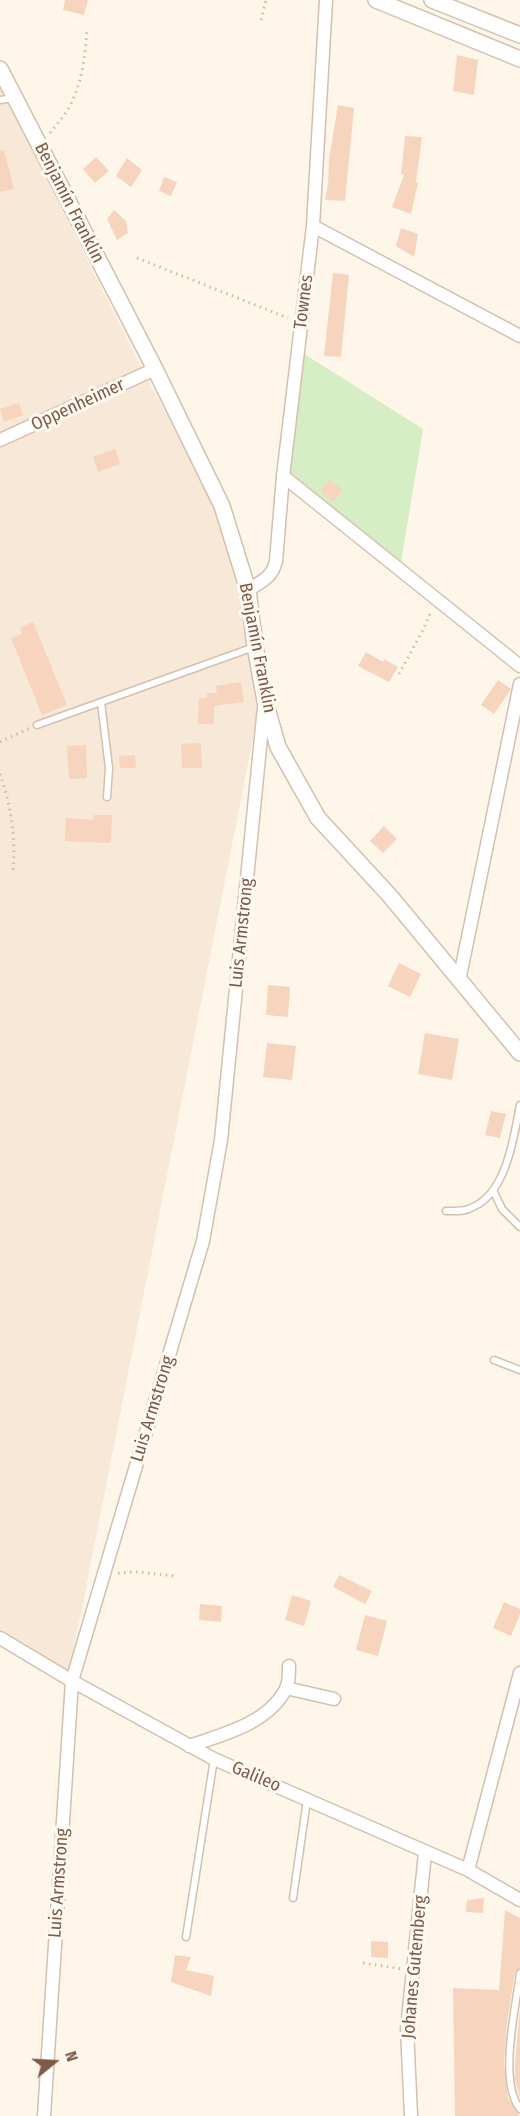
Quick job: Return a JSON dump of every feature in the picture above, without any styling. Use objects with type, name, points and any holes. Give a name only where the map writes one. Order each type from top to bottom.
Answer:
[{"type":"street","name":"Townes","points":[[248,590],[274,571],[313,226],[326,0]]},
{"type":"street","points":[[376,0],[520,59]]},
{"type":"street","points":[[432,0],[520,35]]},
{"type":"street","name":"Benjamín Franklin","points":[[0,69],[8,99],[40,146],[155,369],[222,506],[248,590],[265,701],[278,747],[318,818],[390,896],[520,1053]]},
{"type":"street","points":[[313,226],[520,336]]},
{"type":"street","name":"Oppenheimer","points":[[0,440],[155,369]]},
{"type":"street","points":[[283,476],[520,666]]},
{"type":"street","points":[[459,981],[520,684]]},
{"type":"street","name":"Luis Armstrong","points":[[44,2116],[72,1681],[203,1241],[221,1140],[265,701]]},
{"type":"street","points":[[511,727],[520,736]]},
{"type":"street","name":"Galileo","points":[[0,1638],[72,1681],[214,1759],[468,1870],[520,1900]]},
{"type":"street","points":[[189,1746],[246,1726],[272,1706],[286,1688],[290,1666]]},
{"type":"street","points":[[468,1870],[520,1673]]},
{"type":"street","points":[[286,1688],[334,1699]]},
{"type":"street","name":"Johanes Gutemberg","points":[[411,2116],[407,2029],[425,1853]]},
{"type":"lane","points":[[37,725],[255,646]]},
{"type":"lane","points":[[100,702],[110,768],[107,797]]},
{"type":"lane","points":[[446,1211],[463,1211],[472,1208],[493,1190],[512,1149],[520,1105]]},
{"type":"lane","points":[[493,1190],[502,1209],[520,1227]]},
{"type":"lane","points":[[494,1360],[520,1370]]},
{"type":"lane","points":[[186,1937],[214,1759]]},
{"type":"lane","points":[[293,1898],[308,1800]]},
{"type":"lane","points":[[520,1973],[508,2066],[511,2088],[520,2109]]},
{"type":"path","points":[[261,20],[266,0]]},
{"type":"path","points":[[40,146],[68,109],[84,65],[87,30]]},
{"type":"path","points":[[137,258],[302,323]]},
{"type":"path","points":[[399,674],[424,628],[436,598]]},
{"type":"path","points":[[0,742],[37,725]]},
{"type":"path","points":[[0,774],[11,818],[13,872]]},
{"type":"path","points":[[104,1574],[137,1572],[176,1576]]},
{"type":"path","points":[[363,1962],[412,1971]]},
{"type":"shaded area","points":[[0,87],[136,357],[218,512],[232,560],[260,702],[69,1674],[0,1636]]},
{"type":"green space","points":[[298,350],[423,429],[400,569],[283,476]]},
{"type":"building","points":[[65,0],[88,0],[84,15],[63,10]]},
{"type":"building","points":[[457,55],[478,60],[474,95],[453,91]]},
{"type":"building","points":[[338,105],[354,108],[345,201],[325,200]]},
{"type":"building","points":[[405,136],[422,137],[416,182],[418,183],[411,214],[392,207],[404,175],[401,174]]},
{"type":"building","points":[[4,150],[14,189],[0,192],[0,151]]},
{"type":"building","points":[[96,157],[109,171],[95,183],[83,169]]},
{"type":"building","points":[[127,158],[142,170],[131,187],[116,176]]},
{"type":"building","points":[[164,177],[177,182],[171,196],[159,191]]},
{"type":"building","points":[[114,210],[126,221],[128,233],[117,240],[107,219]]},
{"type":"building","points":[[401,228],[418,234],[414,257],[396,246]]},
{"type":"building","points":[[333,273],[349,275],[341,357],[324,356]]},
{"type":"building","points":[[19,403],[23,415],[4,422],[0,409]]},
{"type":"building","points":[[115,449],[120,464],[98,472],[93,457]]},
{"type":"building","points":[[330,480],[342,490],[333,502],[320,491]]},
{"type":"building","points":[[33,622],[67,705],[42,715],[11,638],[22,634],[20,627]]},
{"type":"building","points":[[366,652],[383,662],[384,659],[398,667],[389,682],[358,666]]},
{"type":"building","points":[[498,680],[511,689],[494,714],[481,705]]},
{"type":"building","points":[[241,682],[244,702],[214,706],[214,724],[198,724],[199,698],[207,698],[207,693],[217,693],[216,686]]},
{"type":"building","points":[[201,743],[202,768],[182,768],[181,744]]},
{"type":"building","points":[[86,745],[87,778],[69,779],[67,746]]},
{"type":"building","points":[[135,755],[136,768],[120,768],[119,756]]},
{"type":"building","points":[[94,815],[112,815],[111,843],[65,841],[66,818],[93,820]]},
{"type":"building","points":[[384,826],[397,839],[383,853],[370,841]]},
{"type":"building","points":[[399,963],[421,974],[410,997],[388,986]]},
{"type":"building","points":[[268,985],[290,987],[288,1017],[266,1015]]},
{"type":"building","points":[[425,1033],[459,1039],[452,1080],[418,1074]]},
{"type":"building","points":[[267,1043],[296,1046],[292,1080],[263,1077]]},
{"type":"building","points":[[491,1111],[506,1114],[500,1138],[485,1135]]},
{"type":"building","points":[[339,1575],[372,1591],[365,1604],[333,1587]]},
{"type":"building","points":[[292,1595],[311,1601],[304,1626],[285,1620]]},
{"type":"building","points":[[504,1602],[520,1609],[511,1636],[493,1628]]},
{"type":"building","points":[[200,1604],[222,1606],[221,1622],[199,1620]]},
{"type":"building","points":[[365,1615],[387,1621],[378,1656],[356,1650]]},
{"type":"building","points":[[484,1898],[483,1913],[466,1912],[467,1900]]},
{"type":"building","points":[[505,1910],[520,1918],[520,1968],[515,1972],[504,2062],[508,2098],[520,2116],[455,2116],[453,1988],[499,1990]]},
{"type":"building","points":[[371,1941],[388,1942],[388,1958],[371,1957]]},
{"type":"building","points":[[175,1955],[191,1957],[186,1970],[214,1976],[211,1996],[171,1982]]},
{"type":"building","points":[[520,2008],[520,2098],[515,2080],[515,2063]]}]
